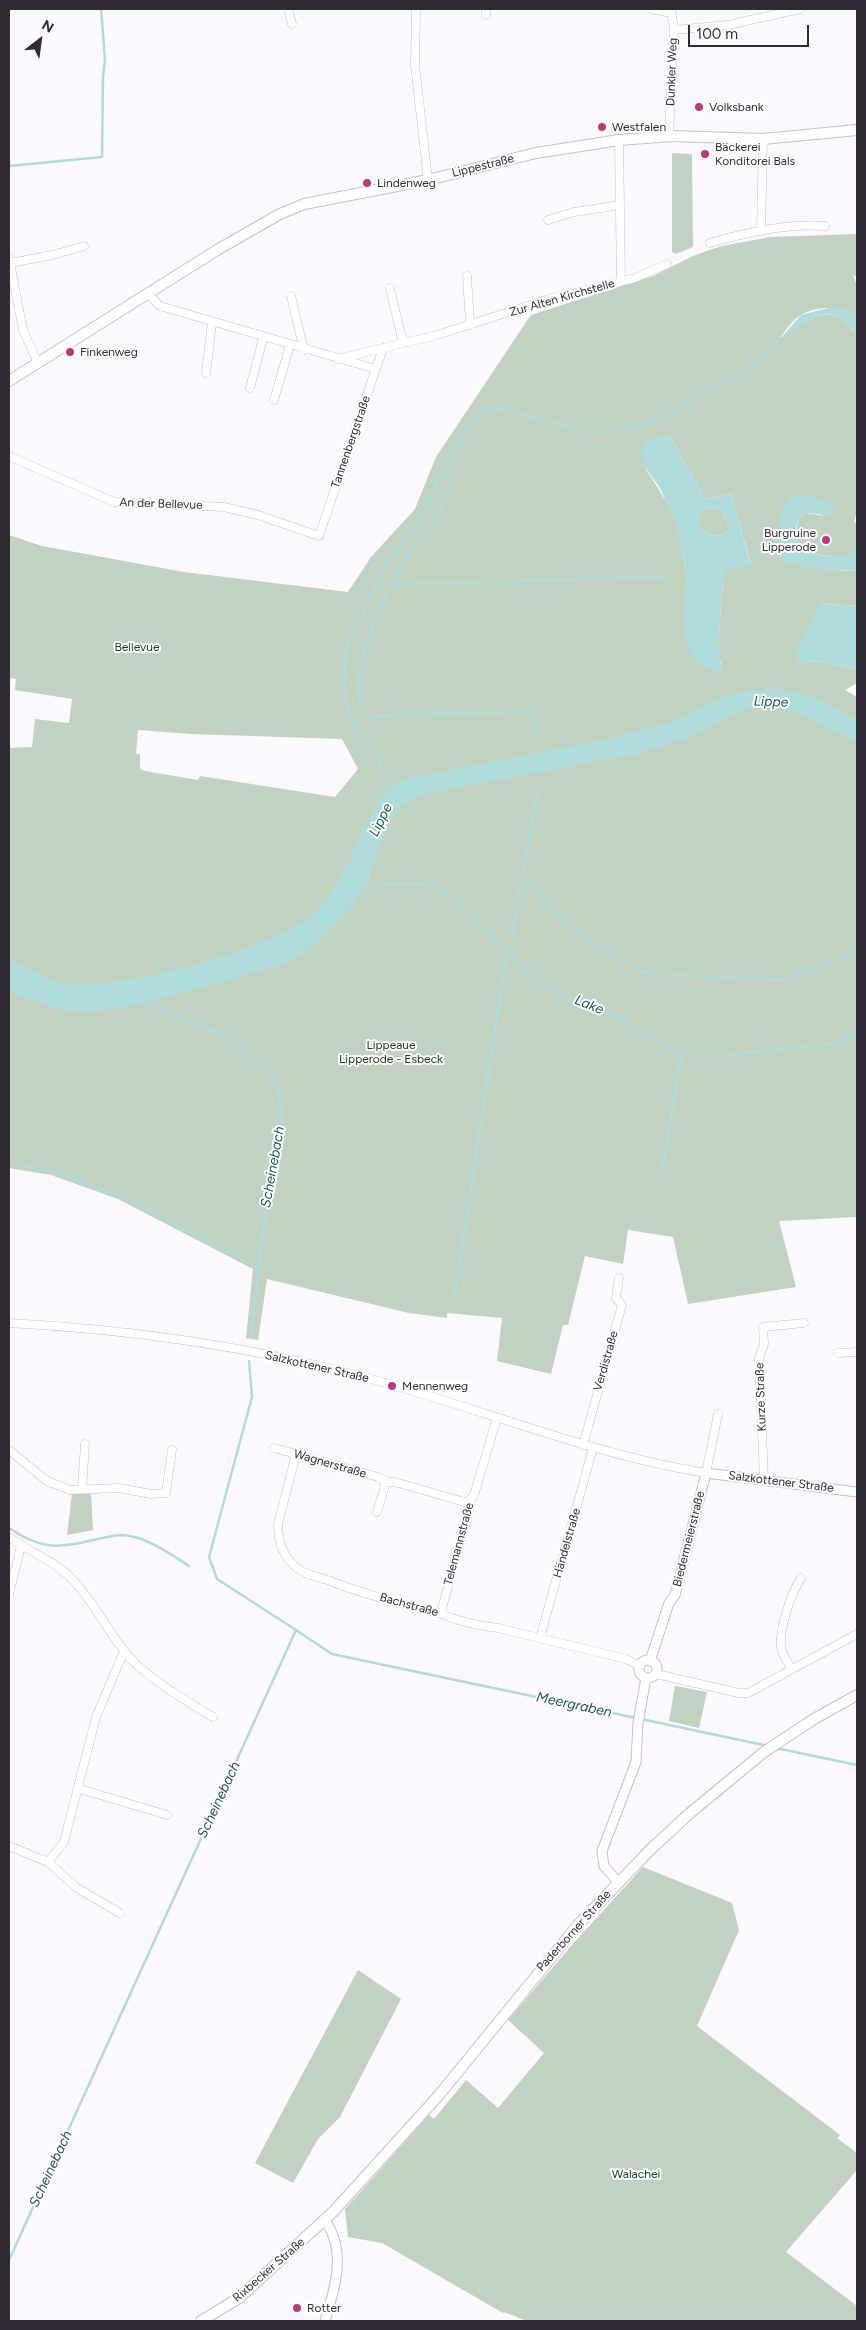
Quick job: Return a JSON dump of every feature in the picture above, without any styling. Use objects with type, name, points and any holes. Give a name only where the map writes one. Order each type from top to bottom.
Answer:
[{"type":"main road","name":"Lippestraße","points":[[9,382],[149,295],[217,250],[291,209],[428,180],[536,152],[619,140],[669,136],[763,139],[857,130]]},
{"type":"main road","name":"Paderborner Straße","points":[[333,2212],[439,2095],[540,1969],[618,1882],[690,1813],[777,1742],[857,1695]]},
{"type":"main road","name":"Rixbecker Straße","points":[[201,2321],[239,2298],[333,2212]]},
{"type":"street","points":[[288,9],[292,24]]},
{"type":"street","points":[[416,9],[415,66],[428,180]]},
{"type":"street","points":[[652,9],[671,11]]},
{"type":"street","points":[[674,30],[728,25],[800,9]]},
{"type":"street","name":"Dunkler Weg","points":[[669,136],[674,30],[671,11]]},
{"type":"street","points":[[761,231],[763,139]]},
{"type":"street","name":"Zur Alten Kirchstelle","points":[[619,140],[621,281]]},
{"type":"street","points":[[548,220],[574,212],[620,205]]},
{"type":"street","points":[[710,243],[761,231],[800,225],[826,226]]},
{"type":"street","points":[[38,363],[23,330],[9,260],[53,255],[84,246]]},
{"type":"street","name":"Zur Alten Kirchstelle","points":[[338,359],[470,325],[539,302],[634,278],[667,264]]},
{"type":"street","points":[[467,276],[470,325]]},
{"type":"street","points":[[390,288],[403,343]]},
{"type":"street","points":[[149,295],[160,306],[212,323],[376,369]]},
{"type":"street","points":[[291,296],[304,350]]},
{"type":"street","points":[[206,373],[212,323]]},
{"type":"street","points":[[250,388],[263,338]]},
{"type":"street","points":[[274,400],[290,345]]},
{"type":"street","name":"Tannenbergstraße","points":[[319,536],[383,348]]},
{"type":"street","name":"An der Bellevue","points":[[9,456],[114,502],[224,507],[258,514],[319,536]]},
{"type":"street","name":"Verdistraße","points":[[582,1445],[622,1305],[616,1298],[619,1278]]},
{"type":"street","name":"Salzkottener Straße","points":[[9,1323],[91,1328],[244,1350],[345,1372],[582,1445],[662,1465],[706,1473],[857,1492]]},
{"type":"street","name":"Kurze Straße","points":[[764,1479],[759,1358],[764,1344],[763,1327],[804,1323]]},
{"type":"street","points":[[838,1353],[857,1352]]},
{"type":"street","points":[[706,1473],[718,1414]]},
{"type":"street","name":"Telemannstraße","points":[[441,1612],[469,1511],[468,1503],[474,1495],[497,1418]]},
{"type":"street","points":[[82,1490],[85,1444]]},
{"type":"street","name":"Wagnerstraße","points":[[274,1448],[378,1477],[386,1482],[394,1482],[468,1503]]},
{"type":"street","name":"Händelstraße","points":[[540,1638],[593,1448]]},
{"type":"street","points":[[9,1450],[47,1481],[70,1490],[119,1488],[151,1494],[166,1493],[172,1450]]},
{"type":"street","name":"Bachstraße","points":[[296,1454],[278,1524],[280,1543],[291,1563],[302,1572],[341,1586],[433,1612],[441,1612],[447,1617],[626,1659],[640,1666]]},
{"type":"street","name":"Biedermeierstraße","points":[[650,1661],[669,1603],[675,1595],[706,1473]]},
{"type":"street","points":[[377,1512],[386,1482]]},
{"type":"street","points":[[9,1537],[21,1546],[48,1559],[72,1579],[133,1661],[184,1700],[213,1717]]},
{"type":"street","points":[[9,1594],[21,1546]]},
{"type":"street","points":[[791,1669],[781,1649],[781,1637],[793,1592],[801,1578]]},
{"type":"street","points":[[656,1674],[656,1665],[650,1661],[645,1661],[640,1666],[641,1674],[646,1678],[656,1674],[739,1693],[757,1689],[857,1634]]},
{"type":"street","points":[[48,1862],[64,1842],[80,1789],[96,1718],[124,1651]]},
{"type":"street","points":[[618,1882],[604,1866],[602,1851],[636,1762],[639,1719],[646,1678]]},
{"type":"street","points":[[80,1789],[167,1815]]},
{"type":"street","points":[[9,1846],[48,1862],[76,1888],[120,1913]]},
{"type":"street","points":[[325,2220],[335,2240],[338,2262],[337,2283],[325,2321]]},
{"type":"green space","points":[[672,153],[692,154],[693,247],[676,254],[672,252]]},
{"type":"green space","name":"Lippeaue Lipperode - Esbeck","points":[[857,234],[857,277],[853,275],[857,286],[857,316],[844,310],[829,308],[808,312],[798,317],[789,325],[780,338],[809,320],[825,315],[839,317],[857,336],[857,511],[854,522],[857,524],[858,534],[856,551],[852,554],[828,556],[804,551],[800,548],[796,540],[796,530],[802,514],[824,516],[791,498],[799,566],[845,571],[857,570],[857,606],[820,603],[799,663],[815,661],[857,669],[857,683],[845,690],[857,697],[857,1217],[779,1221],[796,1287],[688,1304],[673,1237],[628,1230],[623,1264],[585,1256],[568,1325],[563,1325],[551,1374],[497,1361],[502,1318],[447,1313],[447,1318],[409,1313],[267,1279],[258,1340],[246,1338],[253,1269],[118,1199],[51,1175],[9,1168],[9,748],[32,747],[35,719],[69,723],[72,699],[15,690],[16,679],[9,678],[9,535],[42,546],[184,572],[348,592],[371,557],[415,509],[436,457],[531,315],[653,276],[695,255],[722,246],[771,237]],"holes":[[[669,435],[705,499],[731,494],[751,564],[724,569],[718,644],[722,674],[686,592],[686,570],[677,525],[671,509],[644,466]],[[138,730],[191,734],[342,739],[358,769],[335,797],[200,776],[198,780],[145,771],[140,769],[140,754],[136,754]]]},
{"type":"green space","points":[[713,507],[722,511],[729,526],[727,532],[720,536],[707,533],[699,524],[699,514],[703,510]]},
{"type":"green space","points":[[72,1494],[91,1494],[93,1530],[67,1535]]},
{"type":"green space","points":[[675,1686],[707,1692],[699,1728],[669,1721]]},
{"type":"green space","name":"Walachei","points":[[643,1867],[732,1903],[739,1930],[697,2026],[840,2135],[837,2138],[857,2153],[857,2170],[786,2252],[857,2306],[857,2321],[527,2321],[503,2313],[382,2243],[348,2237],[345,2209],[429,2115],[434,2119],[466,2080],[498,2108],[544,2053],[508,2020],[571,1946]]},
{"type":"green space","points":[[358,1970],[401,1999],[340,2117],[318,2139],[293,2183],[255,2163]]},
{"type":"water","points":[[832,307],[847,310],[857,316],[857,336],[847,324],[838,317],[829,314],[810,319],[779,340],[801,315]]},
{"type":"water","points":[[669,435],[705,499],[731,494],[751,565],[724,570],[718,644],[722,675],[708,670],[693,658],[685,640],[686,570],[677,525],[660,488],[644,466],[641,450],[645,440]],"holes":[[[713,507],[722,511],[729,526],[727,532],[720,536],[707,533],[701,528],[699,514],[703,510]]]},
{"type":"water","points":[[805,494],[824,500],[835,507],[832,514],[829,515],[802,514],[796,531],[798,545],[813,554],[830,556],[846,554],[857,549],[857,570],[833,570],[793,565],[787,563],[779,555],[778,526],[783,509],[795,497]]},
{"type":"water","points":[[820,603],[857,606],[857,669],[815,661],[799,663],[797,650]]},
{"type":"water","name":"Lippe","points":[[771,689],[793,691],[814,697],[857,720],[857,742],[797,713],[778,708],[756,708],[738,712],[690,737],[642,753],[429,793],[407,802],[391,820],[370,870],[370,879],[345,915],[311,948],[287,963],[173,996],[116,1009],[61,1010],[9,991],[9,958],[36,974],[51,980],[67,984],[90,985],[157,974],[196,964],[234,953],[268,940],[296,926],[314,913],[334,888],[376,803],[392,786],[409,778],[612,738],[669,723],[725,697],[746,691]]},
{"type":"waterway","points":[[9,166],[102,157],[105,60],[101,9]]},
{"type":"waterway","points":[[389,790],[386,777],[377,757],[356,728],[347,706],[344,677],[347,646],[388,560],[422,517],[444,465],[482,411],[492,408],[506,410],[594,433],[642,425],[661,417],[725,382],[763,358],[779,340]]},
{"type":"waterway","points":[[455,471],[441,509],[410,551],[394,577],[376,618],[362,665],[359,687],[360,705],[368,718],[394,715],[532,712],[537,740]]},
{"type":"waterway","points":[[391,584],[665,577]]},
{"type":"waterway","points":[[523,873],[539,786]]},
{"type":"waterway","points":[[522,880],[592,945],[627,964]]},
{"type":"waterway","points":[[511,938],[522,880]]},
{"type":"waterway","name":"Lake","points":[[362,886],[416,883],[437,886],[451,896],[498,944],[550,990],[619,1018],[681,1054],[733,1054],[831,1044],[857,1033]]},
{"type":"waterway","points":[[636,969],[648,973],[780,980],[857,952]]},
{"type":"waterway","points":[[454,1302],[505,963]]},
{"type":"waterway","name":"Scheinebach","points":[[144,1003],[230,1038],[277,1081],[282,1122],[268,1186],[251,1337]]},
{"type":"waterway","points":[[662,1174],[681,1054]]},
{"type":"waterway","points":[[9,1163],[51,1171],[119,1195],[259,1269]]},
{"type":"waterway","name":"Scheinebach","points":[[9,2260],[296,1630],[217,1579],[209,1557],[252,1397],[249,1361]]},
{"type":"waterway","points":[[9,1528],[30,1540],[59,1546],[123,1535],[131,1536],[158,1546],[189,1566]]},
{"type":"waterway","name":"Meergraben","points":[[296,1630],[332,1654],[636,1718]]},
{"type":"waterway","name":"Meergraben","points":[[641,1719],[768,1746]]},
{"type":"waterway","name":"Meergraben","points":[[776,1748],[857,1765]]},
{"type":"place","name":"Volksbank","points":[[699,107]]},
{"type":"place","name":"Westfalen","points":[[602,127]]},
{"type":"place","name":"Bäckerei Konditorei Bals","points":[[705,154]]},
{"type":"place","name":"Lindenweg","points":[[367,183]]},
{"type":"place","name":"Finkenweg","points":[[70,352]]},
{"type":"place","name":"Burgruine Lipperode","points":[[826,540]]},
{"type":"place","name":"Mennenweg","points":[[392,1386]]},
{"type":"place","name":"Rotter","points":[[297,2308]]},
{"type":"park label","name":"Bellevue","points":[[137,647]]}]
